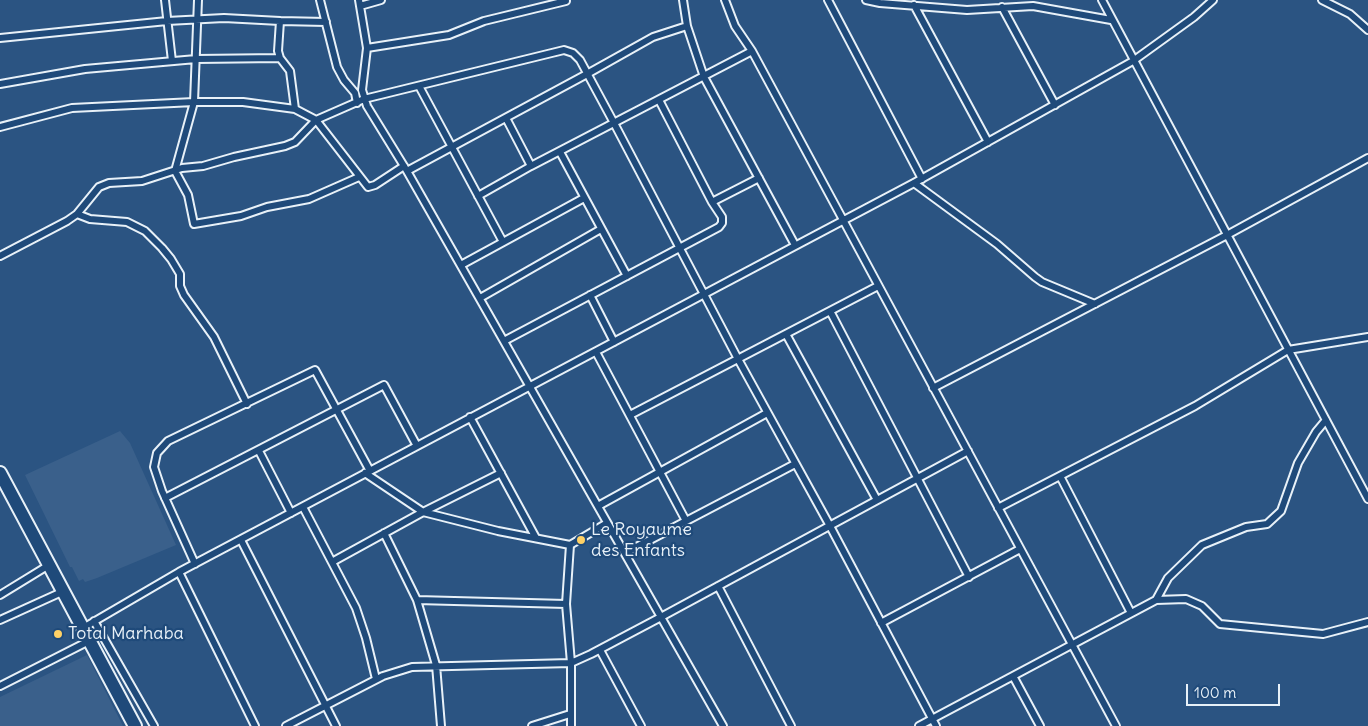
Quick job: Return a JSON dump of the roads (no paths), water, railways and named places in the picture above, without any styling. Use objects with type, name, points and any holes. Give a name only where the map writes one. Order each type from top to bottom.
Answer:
[{"type":"highway","points":[[0,473],[135,726]]},
{"type":"street","points":[[165,0],[172,62]]},
{"type":"street","points":[[198,0],[194,102],[175,171],[188,195],[194,224],[241,216],[267,207],[309,198],[359,177]]},
{"type":"street","points":[[320,0],[337,67],[344,80],[355,93],[357,103]]},
{"type":"street","points":[[381,0],[360,3],[367,48],[362,90],[364,99],[406,168],[723,726]]},
{"type":"street","points":[[683,0],[687,26],[704,77],[795,245]]},
{"type":"street","points":[[725,0],[735,26],[752,51],[1116,726]]},
{"type":"street","points":[[828,0],[922,179]]},
{"type":"street","points":[[866,0],[967,10],[1026,6],[1046,7],[1112,20]]},
{"type":"street","points":[[1102,0],[1368,500]]},
{"type":"street","points":[[83,628],[179,572],[922,179],[1134,61],[1194,17],[1213,0]]},
{"type":"street","points":[[1322,0],[1350,14],[1368,30]]},
{"type":"street","points":[[367,48],[449,35],[484,21],[566,1]]},
{"type":"street","points":[[914,5],[988,142]]},
{"type":"street","points":[[1002,7],[1056,104]]},
{"type":"street","points":[[0,38],[198,19],[224,18],[280,22],[326,22]]},
{"type":"street","points":[[280,22],[278,51],[280,58],[290,71],[295,109]]},
{"type":"street","points":[[0,127],[72,108],[194,102],[243,102],[295,109],[316,120],[359,177],[368,187],[372,187],[406,168],[452,147],[653,37],[687,26]]},
{"type":"street","points":[[0,256],[77,214],[99,187],[109,183],[142,181],[182,168],[203,166],[285,146],[295,142],[316,120],[364,99],[564,50],[573,53],[580,60],[588,74],[738,359],[830,526],[936,726]]},
{"type":"street","points":[[478,196],[531,166],[752,51]]},
{"type":"street","points":[[0,84],[85,69],[196,59],[280,58]]},
{"type":"street","points":[[418,86],[503,242]]},
{"type":"street","points":[[504,341],[680,247],[720,228],[722,217],[712,202],[659,100]]},
{"type":"street","points":[[506,118],[531,166]]},
{"type":"street","points":[[560,152],[627,276]]},
{"type":"street","points":[[933,388],[1227,235],[1368,158]]},
{"type":"street","points":[[712,202],[759,178]]},
{"type":"street","points":[[914,183],[997,244],[1042,282],[1096,304]]},
{"type":"street","points":[[461,266],[584,198]]},
{"type":"street","points":[[77,214],[90,219],[127,222],[145,231],[162,248],[180,274],[180,286],[184,295],[214,337],[247,404]]},
{"type":"street","points":[[480,298],[601,229]]},
{"type":"street","points":[[630,415],[878,286]]},
{"type":"street","points":[[590,295],[614,342]]},
{"type":"street","points":[[830,311],[969,577]]},
{"type":"street","points":[[786,334],[877,500]]},
{"type":"street","points":[[998,508],[1194,406],[1288,350],[1368,337]]},
{"type":"street","points":[[596,352],[686,521]]},
{"type":"street","points":[[194,564],[165,498],[154,467],[157,453],[168,441],[315,370],[368,472],[423,512],[498,531],[570,545],[608,523]]},
{"type":"street","points":[[165,498],[384,385],[417,446]]},
{"type":"street","points":[[598,506],[767,413]]},
{"type":"street","points":[[470,417],[536,538]]},
{"type":"street","points":[[1156,600],[1168,578],[1202,545],[1246,527],[1267,524],[1281,510],[1298,463],[1316,432],[1326,420]]},
{"type":"street","points":[[258,451],[291,513]]},
{"type":"street","points":[[286,726],[376,679],[412,667],[571,662],[600,650],[968,451]]},
{"type":"street","points":[[625,553],[795,464]]},
{"type":"street","points":[[332,562],[423,512],[501,473]]},
{"type":"street","points":[[1060,476],[1131,614]]},
{"type":"street","points":[[303,507],[361,620],[376,679]]},
{"type":"street","points":[[384,533],[418,600],[436,665],[441,726]]},
{"type":"street","points":[[241,540],[336,726]]},
{"type":"street","points":[[570,545],[566,604],[571,662],[570,726]]},
{"type":"street","points":[[881,623],[1020,549]]},
{"type":"street","points":[[0,594],[49,565]]},
{"type":"street","points":[[179,572],[256,726]]},
{"type":"street","points":[[718,586],[792,726]]},
{"type":"street","points":[[0,620],[64,591]]},
{"type":"street","points":[[919,726],[1156,600],[1186,599],[1202,606],[1220,624],[1323,634],[1368,622]]},
{"type":"street","points":[[418,600],[566,604]]},
{"type":"street","points":[[94,621],[154,726]]},
{"type":"street","points":[[0,686],[89,641]]},
{"type":"street","points":[[600,650],[641,726]]},
{"type":"street","points":[[1013,676],[1040,726]]},
{"type":"street","points":[[532,726],[570,714]]},
{"type":"place","name":"Le Royaume des Enfants","points":[[581,540]]},
{"type":"place","name":"Total Marhaba","points":[[58,634]]}]
